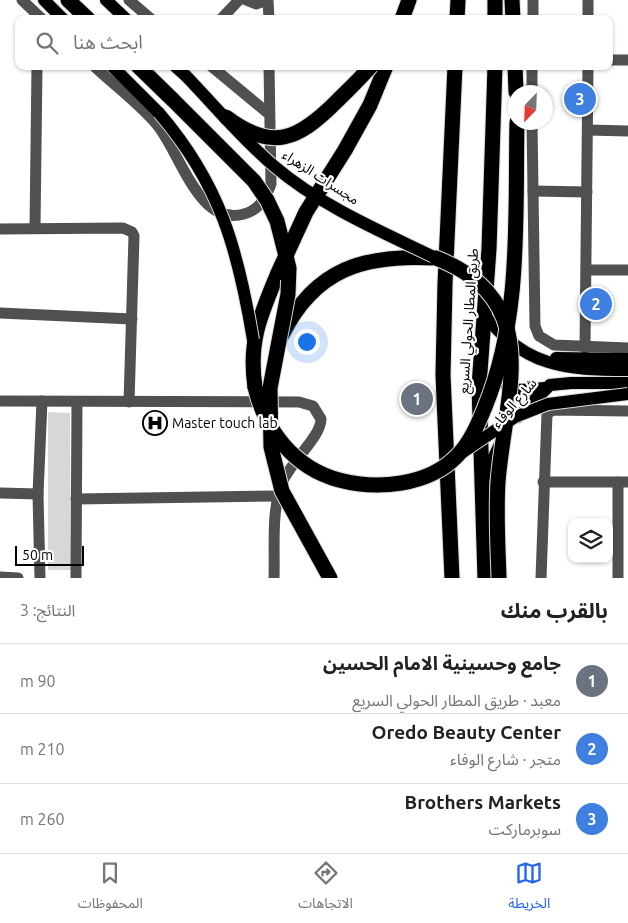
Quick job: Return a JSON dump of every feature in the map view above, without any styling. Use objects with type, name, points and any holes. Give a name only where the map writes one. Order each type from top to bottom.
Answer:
[{"type":"highway","points":[[68,0],[84,15]]},
{"type":"highway","points":[[403,15],[409,0]]},
{"type":"highway","points":[[457,15],[458,0]]},
{"type":"highway","points":[[495,0],[495,15]]},
{"type":"highway","points":[[512,0],[513,15]]},
{"type":"highway","points":[[142,70],[254,181],[277,221],[289,268],[288,294],[270,388],[270,420],[277,476],[288,505],[330,578]]},
{"type":"highway","points":[[226,117],[244,130],[255,135],[267,137],[292,136],[315,123],[368,70]]},
{"type":"highway","points":[[384,70],[358,128],[306,212],[290,244],[253,340],[252,371],[263,415],[278,440],[307,466],[334,479],[357,484],[380,485],[424,476],[456,457],[476,428],[495,381],[504,344],[513,286],[517,130]]},
{"type":"highway","name":"طريق المطار الحولي السريع","points":[[452,578],[445,457],[443,353],[455,70]]},
{"type":"highway","name":"طريق المطار الحولي السريع","points":[[485,578],[480,484],[479,386],[489,249],[495,70]]},
{"type":"highway","points":[[515,70],[516,85]]},
{"type":"highway","points":[[277,345],[290,319],[304,300],[332,274],[357,264],[384,258],[436,258],[463,270],[482,286],[491,297],[508,327],[512,371],[498,482],[499,578]]},
{"type":"main road","points":[[44,0],[60,15]]},
{"type":"main road","points":[[106,0],[122,15]]},
{"type":"main road","points":[[116,70],[159,113],[190,152],[212,189],[225,220],[240,267],[253,340]]},
{"type":"main road","name":"مجسرات الزهراء","points":[[179,70],[263,156],[299,184],[348,215],[436,258]]},
{"type":"main road","name":"شارع الوفاء","points":[[484,314],[502,334],[542,362],[577,369],[628,370]]},
{"type":"main road","points":[[508,327],[531,348],[556,358],[628,359]]},
{"type":"main road","points":[[542,362],[521,354],[514,354],[503,361],[500,374],[506,386],[512,389],[545,388]]},
{"type":"main road","name":"شارع الوفاء","points":[[480,484],[510,428],[545,388],[550,385],[571,383],[628,383]]},
{"type":"main road","points":[[456,457],[515,417],[548,404],[628,394]]},
{"type":"street","points":[[22,0],[36,15]]},
{"type":"street","points":[[129,0],[146,15]]},
{"type":"street","points":[[224,15],[239,0]]},
{"type":"street","points":[[246,0],[256,4],[268,0],[269,15]]},
{"type":"street","points":[[532,0],[533,15]]},
{"type":"street","points":[[588,0],[588,15]]},
{"type":"street","points":[[613,60],[628,60]]},
{"type":"street","points":[[35,228],[37,70]]},
{"type":"street","points":[[98,70],[154,122],[169,140],[202,201],[210,208],[228,215],[247,213],[262,202],[268,193],[271,174],[269,70]]},
{"type":"street","points":[[216,70],[269,114]]},
{"type":"street","points":[[532,70],[532,85]]},
{"type":"street","points":[[585,348],[588,70]]},
{"type":"street","points":[[532,130],[535,326],[539,336],[554,345],[585,348],[628,348]]},
{"type":"street","points":[[588,130],[628,131]]},
{"type":"street","points":[[533,191],[587,192]]},
{"type":"street","points":[[0,229],[123,228],[132,232],[134,236],[129,402]]},
{"type":"street","points":[[587,270],[628,270]]},
{"type":"street","points":[[0,313],[132,319]]},
{"type":"street","points":[[0,401],[299,402],[313,406],[321,419],[318,433],[295,459],[282,483],[278,496],[274,578]]},
{"type":"street","points":[[40,578],[38,494],[42,401]]},
{"type":"street","points":[[76,578],[77,402]]},
{"type":"street","points":[[541,578],[543,482],[547,414],[553,410],[628,411]]},
{"type":"street","points":[[543,482],[623,482],[618,578]]},
{"type":"street","points":[[0,493],[38,494]]},
{"type":"street","points":[[76,499],[278,496]]},
{"type":"street","points":[[0,577],[18,578]]},
{"type":"shaded area","points":[[48,412],[70,413],[71,570],[48,570]]},
{"type":"place","name":"Brothers Markets","points":[[580,99]]},
{"type":"place","name":"Oredo Beauty Center","points":[[596,304]]},
{"type":"place","name":"جامع وحسينية الامام الحسين","points":[[417,399]]},
{"type":"place","name":"Master touch lab","points":[[155,423]]}]
